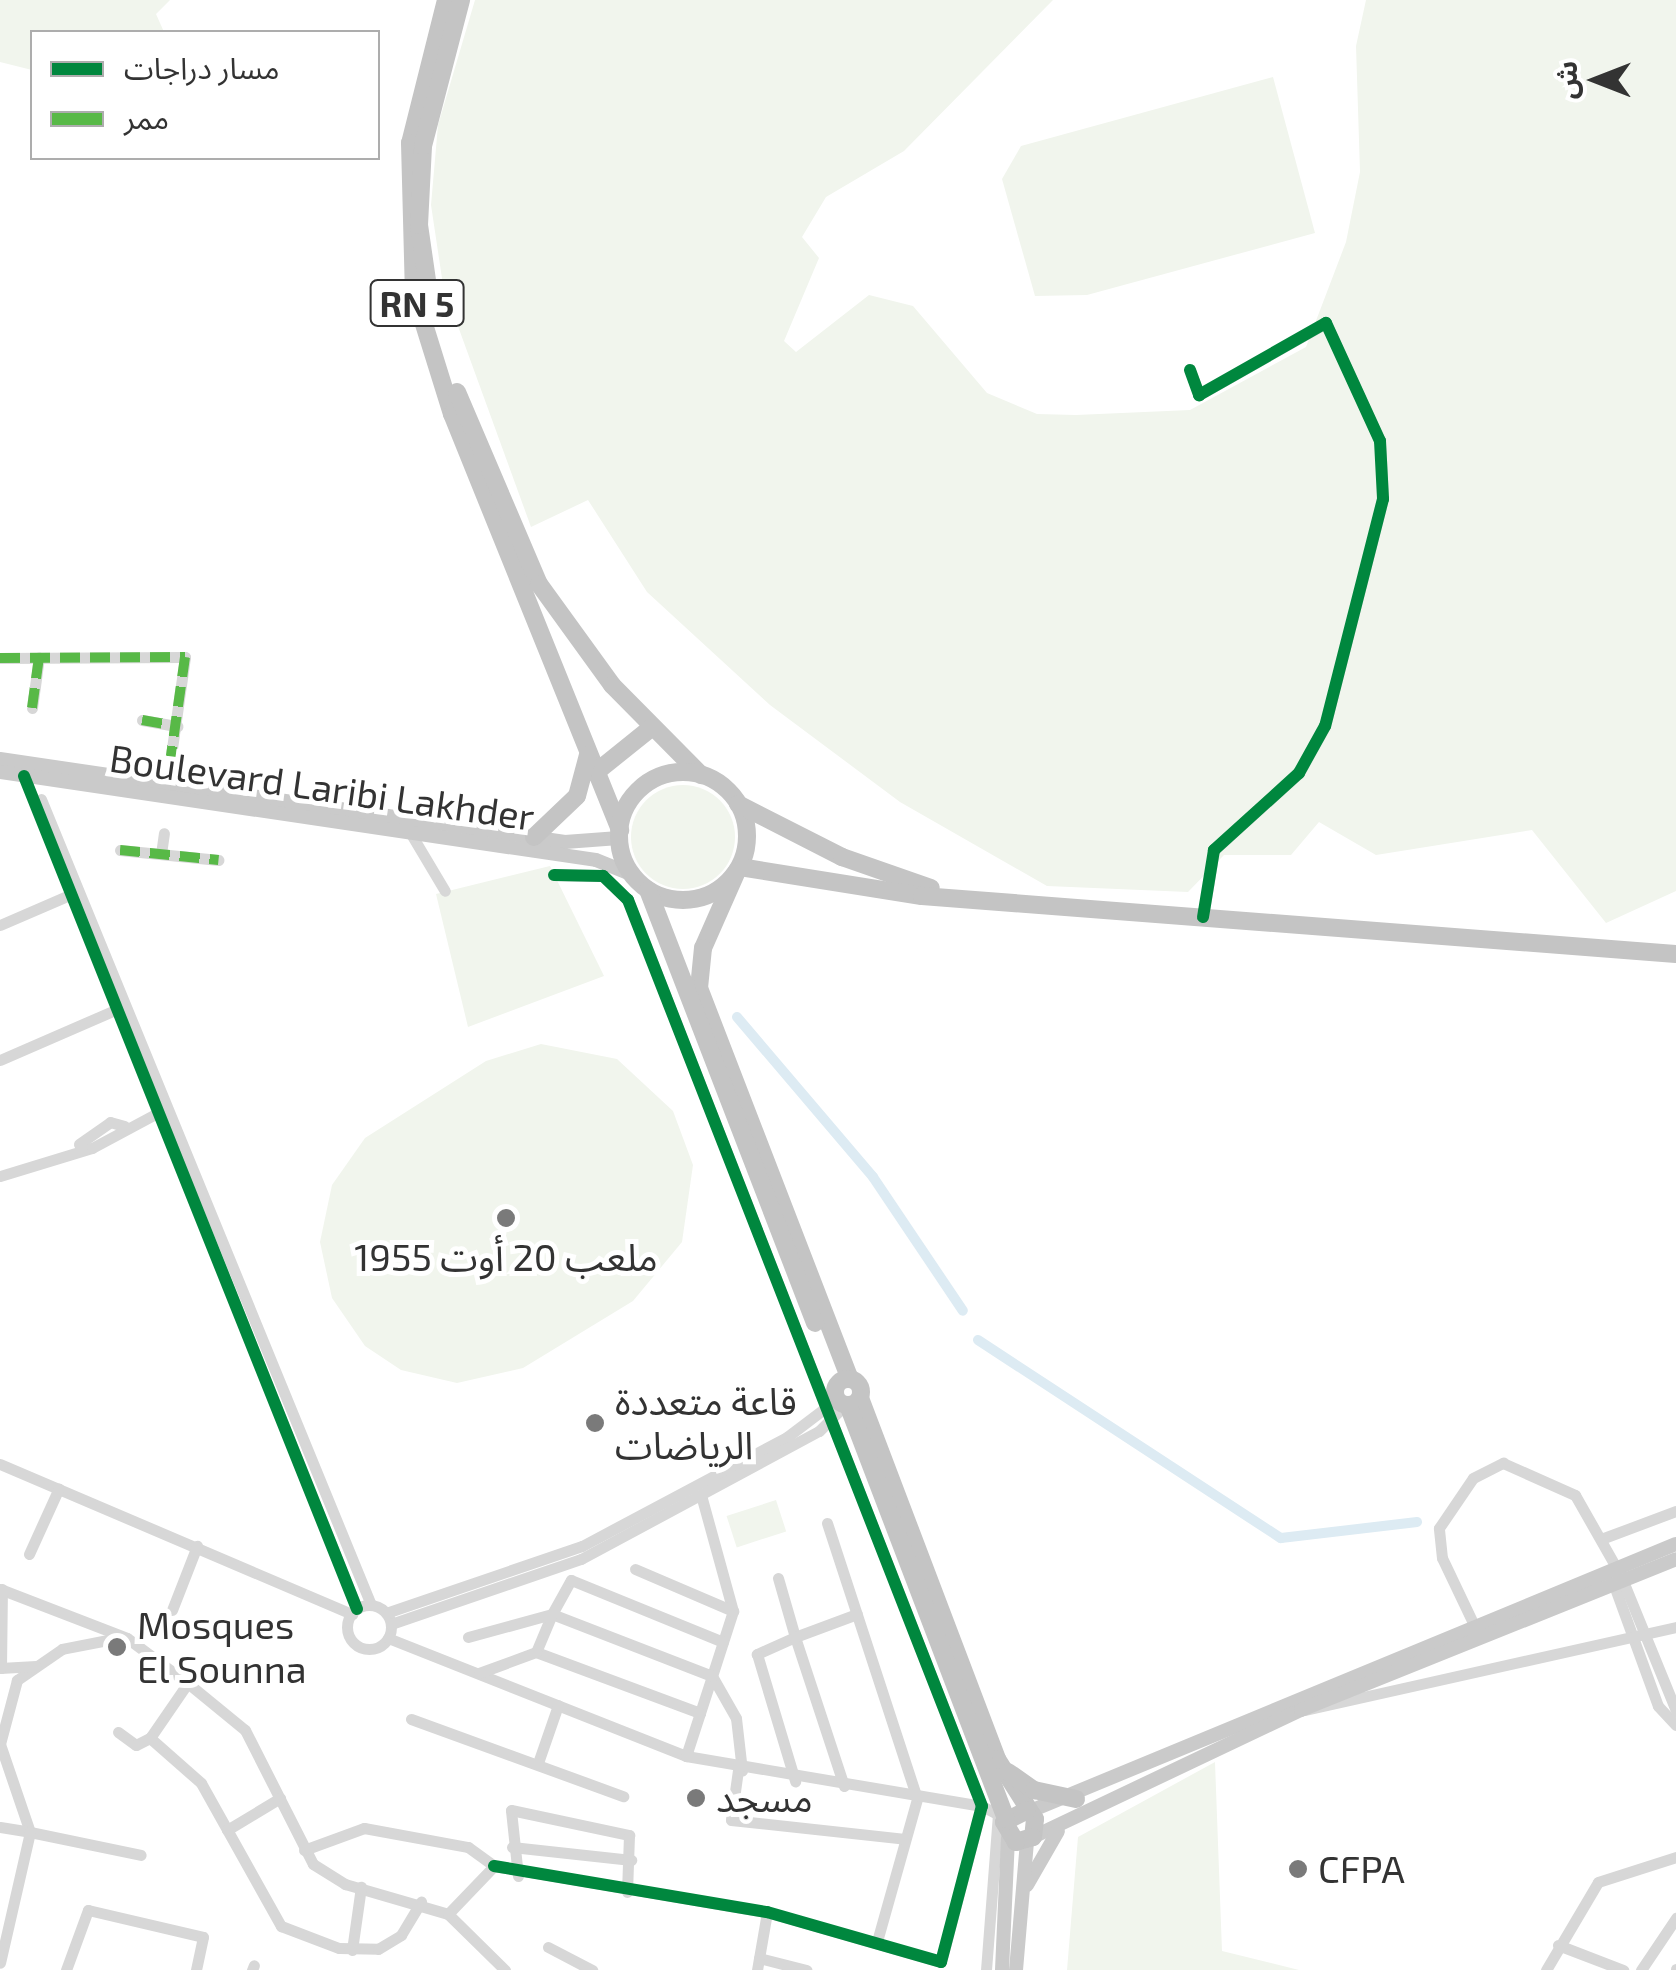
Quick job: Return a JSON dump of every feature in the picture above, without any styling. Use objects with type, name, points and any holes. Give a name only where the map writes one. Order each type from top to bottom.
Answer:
[{"type":"highway","name":"RN 5","points":[[446,0],[410,144],[408,254],[430,355],[531,588],[651,728],[700,774]]},
{"type":"highway","name":"RN 5","points":[[461,0],[428,112],[422,254],[440,348],[531,588],[556,679],[620,834]]},
{"type":"highway","points":[[596,773],[651,728]]},
{"type":"highway","points":[[534,837],[577,796],[588,754]]},
{"type":"highway","points":[[955,897],[842,857],[738,804],[700,774],[644,786],[620,834],[843,1399],[1004,1823],[1030,1839]]},
{"type":"highway","points":[[738,804],[747,840],[704,948],[699,988],[843,1399],[997,1759],[1027,1812],[1030,1839]]},
{"type":"highway","points":[[640,882],[692,900],[738,869],[955,897],[1676,954]]},
{"type":"highway","points":[[628,900],[640,882]]},
{"type":"highway","points":[[997,1759],[1034,1790],[1074,1808]]},
{"type":"highway","points":[[1004,1823],[1027,1812]]},
{"type":"main road","name":"Boulevard Laribi Lakhder","points":[[0,759],[27,772],[412,827],[534,837],[620,834]]},
{"type":"main road","name":"Boulevard Laribi Lakhder","points":[[0,772],[167,784],[601,861],[640,882]]},
{"type":"main road","points":[[1027,1812],[1074,1808],[1616,1577],[1676,1544]]},
{"type":"main road","points":[[1016,1970],[1030,1839],[1074,1808],[1474,1625],[1676,1560]]},
{"type":"main road","points":[[1022,1905],[1041,1849],[1074,1808]]},
{"type":"main road","points":[[1002,1970],[1004,1823]]},
{"type":"street","points":[[1190,370],[1200,396],[1326,323],[1380,441],[1384,499],[1325,726],[1299,774],[1214,850],[1202,917]]},
{"type":"street","points":[[0,658],[178,653],[188,665],[167,784]]},
{"type":"street","points":[[32,708],[39,657]]},
{"type":"street","points":[[142,720],[178,726]]},
{"type":"street","points":[[27,772],[163,1110],[371,1605],[388,1618]]},
{"type":"street","points":[[412,827],[446,890]]},
{"type":"street","points":[[162,854],[164,834]]},
{"type":"street","points":[[120,850],[218,860]]},
{"type":"street","points":[[304,1850],[364,1828],[440,1836],[518,1876],[767,1912],[877,1941],[940,1966],[982,1806],[843,1399],[628,900],[603,876],[554,876]]},
{"type":"street","points":[[0,925],[75,893]]},
{"type":"street","points":[[1640,951],[1676,945]]},
{"type":"street","points":[[1640,951],[1676,962]]},
{"type":"street","points":[[0,1060],[121,1007]]},
{"type":"street","points":[[0,1176],[80,1144],[110,1122],[124,1126],[163,1110]]},
{"type":"street","points":[[163,1110],[355,1611],[357,1645],[388,1638],[686,1756],[740,1771],[982,1806],[1004,1823],[986,1970]]},
{"type":"street","points":[[388,1618],[574,1550],[696,1486],[843,1399]]},
{"type":"street","points":[[388,1618],[581,1559],[703,1498],[843,1399]]},
{"type":"street","points":[[0,1464],[355,1611],[371,1605]]},
{"type":"street","points":[[1474,1625],[1442,1558],[1439,1528],[1488,1464],[1575,1495],[1601,1539],[1616,1577],[1658,1706],[1676,1726]]},
{"type":"street","points":[[686,1756],[733,1612],[703,1498],[696,1486]]},
{"type":"street","points":[[29,1554],[59,1488]]},
{"type":"street","points":[[1601,1539],[1676,1511]]},
{"type":"street","points":[[827,1523],[916,1799],[877,1941]]},
{"type":"street","points":[[172,1610],[198,1546]]},
{"type":"street","points":[[635,1569],[733,1612]]},
{"type":"street","points":[[778,1578],[844,1786]]},
{"type":"street","points":[[536,1652],[552,1614],[574,1581],[724,1642]]},
{"type":"street","points":[[36,1666],[0,1668],[1,1589],[127,1638],[245,1730],[304,1850],[324,1873],[448,1914],[504,1970]]},
{"type":"street","points":[[468,1637],[552,1614],[712,1676],[736,1718],[740,1771],[731,1820],[906,1839]]},
{"type":"street","points":[[795,1781],[757,1654],[857,1614]]},
{"type":"street","points":[[388,1618],[388,1638]]},
{"type":"street","points":[[1301,1710],[1676,1627]]},
{"type":"street","points":[[1637,1635],[1676,1711]]},
{"type":"street","points":[[0,1963],[30,1832],[6,1781],[0,1726],[12,1686],[36,1666],[79,1643],[127,1638]]},
{"type":"street","points":[[478,1673],[536,1652],[700,1713]]},
{"type":"street","points":[[118,1732],[136,1745],[150,1738],[185,1687]]},
{"type":"street","points":[[540,1760],[558,1705]]},
{"type":"street","points":[[411,1718],[540,1760],[623,1796]]},
{"type":"street","points":[[150,1738],[201,1783],[270,1916],[297,1936],[352,1950],[390,1945],[421,1902]]},
{"type":"street","points":[[227,1830],[280,1798]]},
{"type":"street","points":[[518,1876],[508,1819],[517,1810],[621,1830],[631,1860],[627,1892]]},
{"type":"street","points":[[0,1827],[140,1854]]},
{"type":"street","points":[[512,1847],[631,1860]]},
{"type":"street","points":[[1546,1970],[1604,1877],[1676,1857]]},
{"type":"street","points":[[448,1914],[494,1866]]},
{"type":"street","points":[[352,1950],[361,1888]]},
{"type":"street","points":[[0,1894],[16,1898]]},
{"type":"street","points":[[66,1970],[88,1910],[203,1937],[196,1970]]},
{"type":"street","points":[[767,1912],[758,1964],[806,1970]]},
{"type":"street","points":[[1641,1970],[1676,1918]]},
{"type":"street","points":[[1558,1946],[1623,1970]]},
{"type":"street","points":[[548,1947],[592,1970]]},
{"type":"shaded area","points":[[0,0],[170,0],[156,14],[163,30],[30,30],[30,70],[0,62]]},
{"type":"shaded area","points":[[475,0],[1053,0],[904,151],[826,197],[802,237],[819,258],[784,341],[796,352],[869,295],[913,306],[987,393],[1037,414],[1076,415],[1190,410],[1306,347],[1346,242],[1360,172],[1356,46],[1366,0],[1676,0],[1676,891],[1606,923],[1532,830],[1376,855],[1319,822],[1291,855],[1224,855],[1188,892],[1047,886],[900,802],[770,705],[647,592],[588,500],[531,527],[443,285],[431,205],[438,125]]},
{"type":"shaded area","points":[[1273,77],[1315,233],[1087,295],[1035,296],[1002,179],[1021,146]]},
{"type":"shaded area","points":[[683,785],[703,789],[720,800],[731,817],[735,837],[731,857],[720,874],[703,885],[683,889],[663,885],[646,874],[635,857],[631,837],[635,817],[646,800],[663,789]]},
{"type":"shaded area","points":[[550,866],[604,976],[468,1027],[436,894]]},
{"type":"shaded area","name":"ملعب 20 أوت 1955","points":[[541,1044],[617,1059],[673,1111],[693,1165],[682,1242],[633,1301],[523,1368],[457,1383],[401,1370],[365,1346],[332,1298],[320,1242],[332,1185],[365,1138],[486,1061]]},
{"type":"shaded area","points":[[776,1500],[786,1531],[737,1547],[727,1516]]},
{"type":"shaded area","points":[[1215,1762],[1222,1951],[1299,1970],[1067,1970],[1078,1837]]},
{"type":"waterway","points":[[737,1017],[873,1177],[963,1311]]},
{"type":"waterway","points":[[978,1340],[1281,1538],[1417,1522]]},
{"type":"marked path","points":[[32,708],[39,657]]},
{"type":"marked path","points":[[0,658],[185,657],[167,783]]},
{"type":"marked path","points":[[142,720],[177,726]]},
{"type":"marked path","points":[[120,850],[218,860]]},
{"type":"cycle path","points":[[1190,370],[1199,395],[1326,323],[1380,441],[1383,499],[1325,726],[1299,773],[1214,850],[1203,917]]},
{"type":"cycle path","points":[[24,776],[357,1609]]},
{"type":"cycle path","points":[[494,1866],[767,1912],[941,1962],[982,1806],[628,900],[603,876],[554,875]]},
{"type":"place","name":"ملعب 20 أوت 1955","points":[[506,1218]]},
{"type":"place","name":"قاعة متعددة الرياضات","points":[[595,1423]]},
{"type":"place","name":"Mosques El Sounna","points":[[117,1647]]},
{"type":"place","name":"مسجد","points":[[696,1798]]},
{"type":"place","name":"CFPA","points":[[1298,1869]]}]
